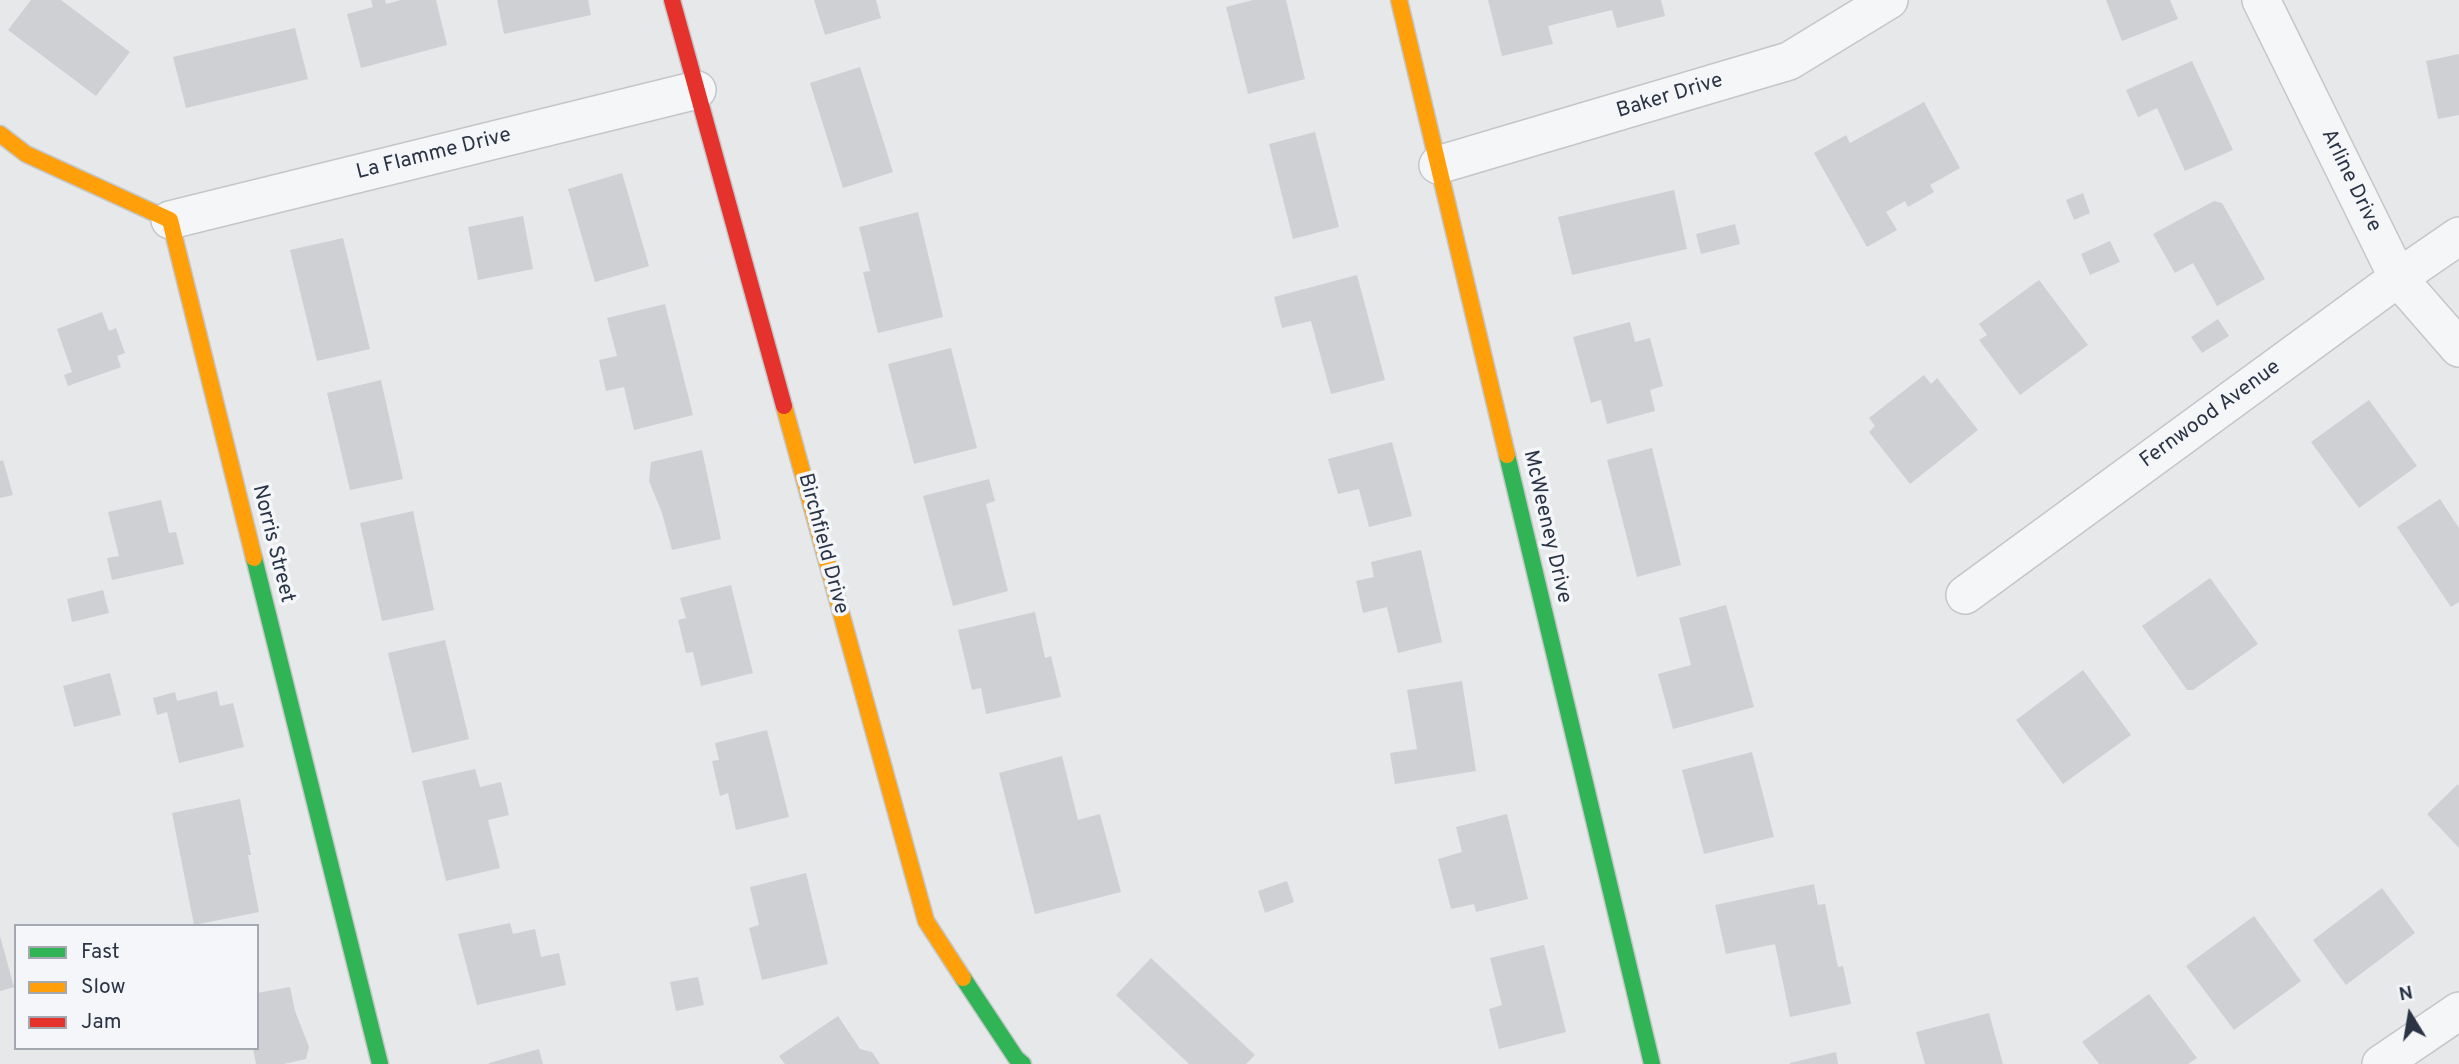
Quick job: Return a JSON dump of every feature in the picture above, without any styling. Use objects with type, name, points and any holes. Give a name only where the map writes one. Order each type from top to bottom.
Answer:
[{"type":"street","name":"Birchfield Drive","points":[[672,0],[926,921],[1016,1058],[1023,1064]]},
{"type":"street","name":"McWeeney Drive","points":[[1399,0],[1652,1064]]},
{"type":"street","name":"Baker Drive","points":[[1438,166],[1789,61],[1889,0]]},
{"type":"street","name":"Arline Drive","points":[[2261,0],[2398,278],[2459,348]]},
{"type":"street","name":"La Flamme Drive","points":[[170,220],[697,90]]},
{"type":"street","points":[[0,134],[26,154],[170,220]]},
{"type":"street","name":"Norris Street","points":[[170,220],[380,1064]]},
{"type":"street","name":"Fernwood Avenue","points":[[1965,596],[2459,236]]},
{"type":"street","points":[[2381,1064],[2459,1011]]},
{"type":"building","points":[[31,0],[61,0],[130,52],[96,96],[8,30]]},
{"type":"building","points":[[371,0],[385,0],[386,4],[401,0],[436,0],[447,45],[361,68],[347,14],[373,7]]},
{"type":"building","points":[[497,0],[588,0],[591,15],[504,34]]},
{"type":"building","points":[[814,0],[876,0],[881,18],[825,35]]},
{"type":"building","points":[[1253,0],[1286,0],[1305,79],[1248,94],[1226,7]]},
{"type":"building","points":[[1488,0],[1661,0],[1665,16],[1617,28],[1612,10],[1548,26],[1553,44],[1502,56]]},
{"type":"building","points":[[2106,0],[2170,0],[2178,19],[2122,41]]},
{"type":"building","points":[[295,28],[308,79],[186,108],[173,57]]},
{"type":"building","points":[[2459,54],[2459,115],[2438,119],[2426,61]]},
{"type":"building","points":[[2192,61],[2233,150],[2185,171],[2157,108],[2138,117],[2126,90]]},
{"type":"building","points":[[860,67],[893,172],[843,188],[810,83]]},
{"type":"building","points":[[1924,102],[1960,168],[1930,185],[1934,192],[1908,207],[1905,201],[1886,212],[1897,230],[1867,247],[1814,153],[1846,135],[1850,143]]},
{"type":"building","points":[[1315,132],[1339,227],[1293,239],[1269,144]]},
{"type":"building","points":[[622,173],[649,266],[595,282],[568,189]]},
{"type":"building","points":[[1674,190],[1687,249],[1572,275],[1558,217]]},
{"type":"building","points":[[2083,193],[2090,213],[2074,220],[2066,200]]},
{"type":"building","points":[[2214,201],[2222,203],[2265,279],[2217,306],[2193,263],[2175,273],[2153,234]]},
{"type":"building","points":[[918,212],[943,317],[878,333],[863,272],[870,271],[859,227]]},
{"type":"building","points":[[523,216],[533,269],[478,280],[468,227]]},
{"type":"building","points":[[1735,224],[1740,244],[1701,254],[1696,234]]},
{"type":"building","points":[[343,238],[370,349],[317,361],[290,250]]},
{"type":"building","points":[[2110,241],[2120,262],[2090,275],[2081,254]]},
{"type":"building","points":[[1357,275],[1385,380],[1331,394],[1311,321],[1282,328],[1274,297]]},
{"type":"building","points":[[2039,280],[2088,345],[2020,395],[1979,340],[1987,335],[1979,324]]},
{"type":"building","points":[[665,304],[693,415],[634,430],[624,387],[606,391],[599,360],[617,356],[607,318]]},
{"type":"building","points":[[102,312],[109,331],[116,328],[125,353],[117,356],[121,367],[68,386],[64,375],[72,372],[57,329]]},
{"type":"building","points":[[2218,319],[2229,336],[2202,353],[2191,337]]},
{"type":"building","points":[[1630,322],[1635,342],[1650,338],[1663,386],[1650,390],[1655,411],[1607,424],[1601,400],[1591,403],[1573,337]]},
{"type":"building","points":[[951,348],[977,448],[914,464],[888,364]]},
{"type":"building","points":[[1924,375],[1931,384],[1937,378],[1978,430],[1910,484],[1869,432],[1875,426],[1869,418]]},
{"type":"building","points":[[381,380],[403,479],[350,490],[327,393]]},
{"type":"building","points":[[2369,400],[2417,466],[2359,508],[2311,442]]},
{"type":"building","points":[[1392,442],[1412,516],[1369,527],[1359,489],[1338,494],[1328,459]]},
{"type":"building","points":[[1652,448],[1681,565],[1637,577],[1607,460]]},
{"type":"building","points":[[702,450],[721,539],[672,550],[662,513],[649,481],[651,462]]},
{"type":"building","points":[[3,460],[13,495],[0,498],[0,461]]},
{"type":"building","points":[[989,479],[995,501],[986,504],[1008,591],[953,606],[923,496]]},
{"type":"building","points":[[2440,499],[2459,528],[2459,602],[2451,607],[2397,527]]},
{"type":"building","points":[[161,500],[169,533],[176,532],[184,564],[112,580],[107,558],[119,556],[108,512]]},
{"type":"building","points":[[413,511],[434,610],[382,621],[360,523]]},
{"type":"building","points":[[1421,550],[1442,642],[1398,653],[1387,607],[1363,613],[1356,581],[1374,577],[1371,562]]},
{"type":"building","points":[[2210,578],[2258,644],[2193,690],[2187,690],[2142,626]]},
{"type":"building","points":[[731,585],[753,673],[701,686],[693,652],[686,653],[678,620],[686,618],[680,598]]},
{"type":"building","points":[[103,590],[109,613],[72,622],[67,599]]},
{"type":"building","points":[[1726,605],[1754,707],[1673,729],[1658,674],[1691,665],[1679,618]]},
{"type":"building","points":[[1035,612],[1045,658],[1051,656],[1061,697],[986,714],[981,688],[972,690],[958,630]]},
{"type":"building","points":[[445,640],[469,739],[412,753],[388,653]]},
{"type":"building","points":[[2083,670],[2131,735],[2063,784],[2016,720]]},
{"type":"building","points":[[110,673],[121,715],[74,727],[63,686]]},
{"type":"building","points":[[1462,681],[1476,771],[1395,784],[1390,753],[1417,749],[1407,690]]},
{"type":"building","points":[[217,691],[220,706],[233,703],[244,747],[179,763],[167,712],[157,715],[153,698],[175,692],[177,701]]},
{"type":"building","points":[[767,730],[789,817],[736,830],[728,793],[720,796],[712,761],[719,760],[715,743]]},
{"type":"building","points":[[1752,752],[1774,837],[1704,854],[1682,770]]},
{"type":"building","points":[[1062,756],[1078,820],[1100,814],[1121,892],[1035,914],[999,773]]},
{"type":"building","points":[[475,769],[480,787],[501,782],[509,815],[488,820],[500,868],[446,881],[422,781]]},
{"type":"building","points":[[2458,784],[2459,786],[2459,848],[2427,814]]},
{"type":"building","points":[[240,799],[259,912],[194,924],[172,813]]},
{"type":"building","points":[[1507,814],[1528,899],[1476,912],[1474,904],[1451,909],[1438,859],[1462,852],[1456,827]]},
{"type":"building","points":[[806,873],[828,964],[762,980],[749,928],[759,925],[750,887]]},
{"type":"building","points":[[1287,881],[1294,902],[1265,913],[1258,891]]},
{"type":"building","points":[[1814,884],[1818,905],[1825,904],[1838,967],[1843,966],[1851,1004],[1790,1017],[1775,944],[1726,954],[1715,905]]},
{"type":"building","points":[[2382,888],[2415,933],[2346,985],[2313,940]]},
{"type":"building","points":[[2254,916],[2301,981],[2234,1030],[2186,966]]},
{"type":"building","points":[[510,923],[513,934],[535,929],[541,957],[559,953],[566,985],[477,1005],[458,934]]},
{"type":"building","points":[[0,936],[14,987],[0,991]]},
{"type":"building","points":[[1544,945],[1566,1032],[1499,1049],[1489,1009],[1502,1005],[1490,958]]},
{"type":"building","points":[[1151,958],[1255,1055],[1246,1064],[1189,1064],[1116,995]]},
{"type":"building","points":[[698,977],[704,1005],[676,1011],[670,982]]},
{"type":"building","points":[[290,987],[295,1011],[309,1047],[306,1059],[284,1064],[256,1064],[253,1050],[259,1050],[259,993]]},
{"type":"building","points":[[2149,994],[2197,1058],[2188,1064],[2099,1064],[2082,1042]]},
{"type":"building","points":[[1989,1013],[2003,1064],[1925,1064],[1916,1032]]},
{"type":"building","points":[[838,1016],[860,1049],[872,1052],[880,1064],[785,1064],[779,1056]]},
{"type":"building","points":[[539,1049],[543,1064],[489,1064],[489,1063]]},
{"type":"building","points":[[1836,1052],[1838,1064],[1790,1064],[1790,1063]]},
{"type":"traffic: fast","points":[[1507,455],[1652,1064]]},
{"type":"traffic: fast","points":[[254,558],[380,1064]]},
{"type":"traffic: fast","points":[[963,978],[1016,1058],[1023,1064]]},
{"type":"traffic: slow","points":[[1399,0],[1507,455]]},
{"type":"traffic: slow","points":[[0,134],[26,154],[170,220],[254,558]]},
{"type":"traffic: slow","points":[[784,406],[926,921],[963,978]]},
{"type":"traffic: jam","points":[[672,0],[784,406]]}]
